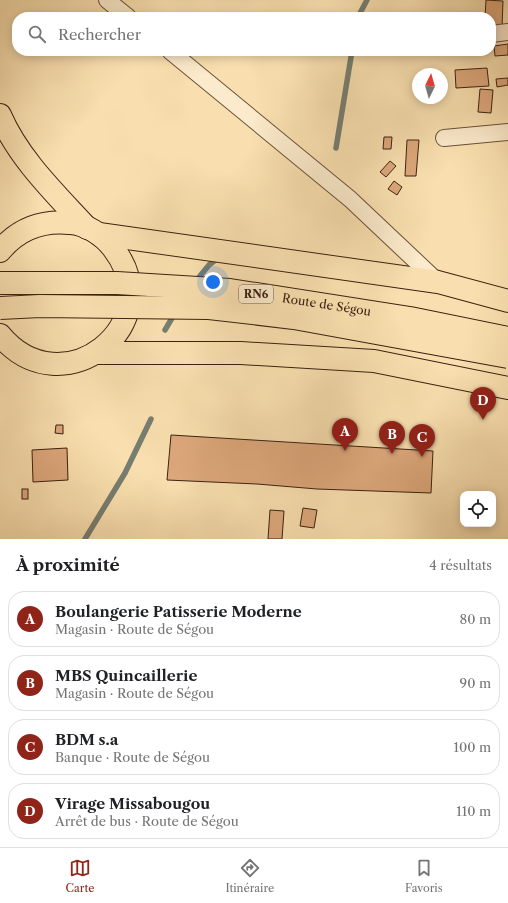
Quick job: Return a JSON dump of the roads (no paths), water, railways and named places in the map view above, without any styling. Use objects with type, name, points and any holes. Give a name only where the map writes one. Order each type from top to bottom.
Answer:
[{"type":"main road","points":[[0,115],[6,128],[26,159],[93,231],[110,243],[125,267],[129,280],[130,294],[128,308],[117,334],[108,344],[84,360],[56,364],[36,360],[8,350],[0,335]]},
{"type":"main road","points":[[0,251],[8,241],[19,233],[45,222],[73,223],[93,231],[438,282],[508,301]]},
{"type":"main road","name":"Route de Ségou","points":[[0,283],[117,283],[230,290],[410,318],[508,338]]},
{"type":"main road","name":"Route de Ségou","points":[[0,308],[40,306],[209,308],[294,318],[508,357]]},
{"type":"main road","points":[[96,353],[241,353],[374,361],[508,388]]},
{"type":"street","points":[[107,0],[122,12]]},
{"type":"street","points":[[496,33],[508,32]]},
{"type":"street","points":[[176,56],[350,198],[438,282]]},
{"type":"street","points":[[444,138],[508,132]]},
{"type":"waterway","points":[[361,12],[367,0]]},
{"type":"waterway","points":[[336,148],[351,56]]},
{"type":"waterway","points":[[195,282],[209,265],[219,257]]},
{"type":"waterway","points":[[165,330],[175,313]]},
{"type":"waterway","points":[[85,539],[125,473],[151,419]]},
{"type":"place","name":"Virage Missabougou","points":[[483,420]]},
{"type":"place","name":"Boulangerie Patisserie Moderne","points":[[345,451]]},
{"type":"place","name":"MBS Quincaillerie","points":[[392,454]]},
{"type":"place","name":"BDM s.a","points":[[422,457]]}]
